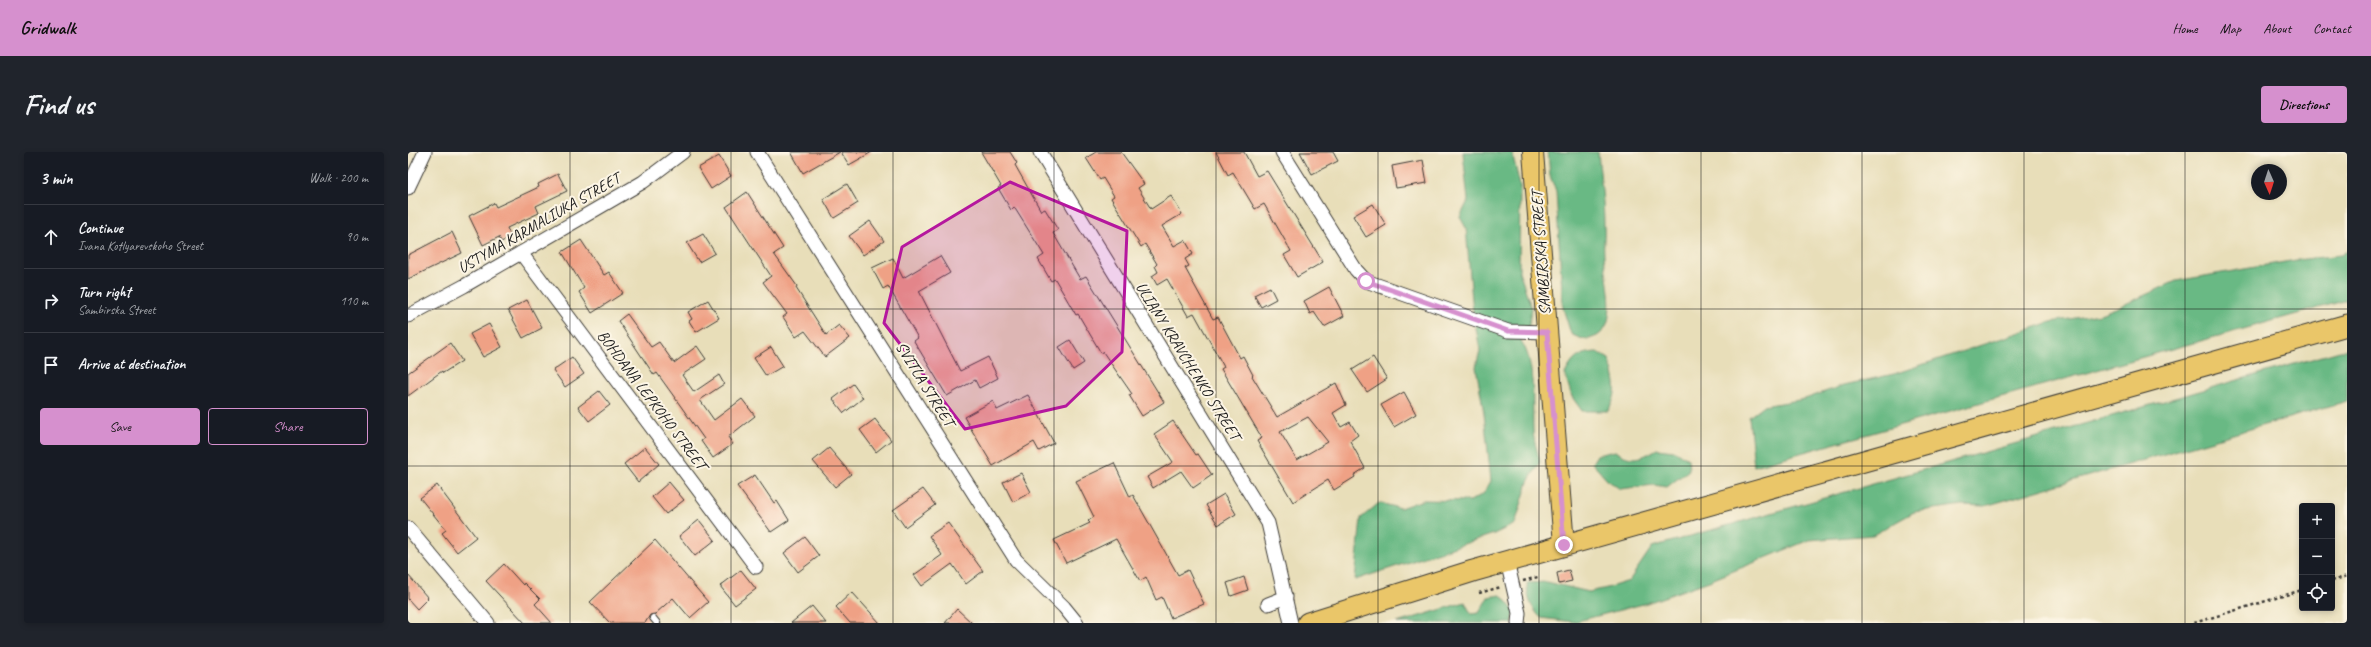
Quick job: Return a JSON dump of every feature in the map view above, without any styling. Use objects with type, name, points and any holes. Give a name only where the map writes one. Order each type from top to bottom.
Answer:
[{"type":"highway","points":[[1308,623],[1507,561],[2347,325]]},
{"type":"main road","name":"SAMBIRSKA STREET","points":[[1534,152],[1564,545]]},
{"type":"street","points":[[408,188],[425,152]]},
{"type":"street","name":"USTYMA KARMALIUKA STREET","points":[[408,316],[644,182],[683,152]]},
{"type":"street","name":"SVITLA STREET","points":[[757,152],[1016,560],[1064,607],[1077,623]]},
{"type":"street","name":"ULIANY KRAVCHENKO STREET","points":[[1040,152],[1268,523],[1291,623]]},
{"type":"street","points":[[1282,152],[1356,270],[1366,281],[1508,331],[1547,332]]},
{"type":"street","name":"BOHDANA LEPKOHO STREET","points":[[521,253],[756,567]]},
{"type":"street","points":[[408,528],[488,623]]},
{"type":"street","points":[[1507,561],[1519,613],[1518,623]]},
{"type":"street","points":[[1268,604],[1286,597]]},
{"type":"path","points":[[2335,580],[2347,576]]},
{"type":"path","points":[[2194,623],[2299,591]]},
{"type":"highlighted area","points":[[1010,182],[1127,231],[1122,352],[1066,406],[965,429],[884,323],[902,247]]},
{"type":"green space","points":[[1463,152],[1512,152],[1520,186],[1519,271],[1531,307],[1529,325],[1521,341],[1526,350],[1531,371],[1533,395],[1533,433],[1540,462],[1528,482],[1515,524],[1494,534],[1355,580],[1361,518],[1379,503],[1400,508],[1423,500],[1470,501],[1483,494],[1491,481],[1484,413],[1476,367],[1480,350],[1473,312],[1466,228],[1460,217],[1468,201]]},
{"type":"green space","points":[[1548,152],[1598,152],[1603,206],[1604,255],[1610,298],[1610,310],[1608,321],[1604,330],[1597,336],[1587,339],[1571,334],[1563,308],[1556,191],[1550,176]]},
{"type":"green space","points":[[2347,251],[2347,300],[1754,466],[1749,417],[1763,406],[1805,399],[1844,385],[1894,374],[2051,322],[2100,314],[2176,281],[2296,260],[2341,255]]},
{"type":"green space","points":[[2347,349],[2347,401],[1985,506],[1962,505],[1914,512],[1873,535],[1809,540],[1709,581],[1647,603],[1574,622],[1541,618],[1532,606],[1529,598],[1527,583],[1547,582],[1589,592],[1607,588],[1629,581],[1652,547]]},
{"type":"green space","points":[[1597,352],[1609,359],[1615,385],[1614,397],[1608,411],[1582,411],[1572,397],[1565,374],[1577,357]]},
{"type":"green space","points":[[1657,449],[1674,451],[1688,459],[1689,470],[1667,487],[1654,485],[1620,489],[1607,480],[1592,463],[1597,455],[1615,451],[1626,457],[1636,458]]},
{"type":"green space","points":[[1501,595],[1515,612],[1512,623],[1397,623],[1465,602],[1471,614],[1479,613],[1488,597]]},
{"type":"building","points":[[791,152],[840,152],[803,173]]},
{"type":"building","points":[[841,152],[872,152],[849,165]]},
{"type":"building","points":[[981,152],[1010,152],[1017,163],[1015,165],[1041,211],[1045,209],[1058,230],[1053,233],[1080,279],[1086,276],[1164,402],[1142,416],[1129,395],[1132,394],[1103,352],[1101,353],[1055,279],[1051,281],[1038,259],[1044,255],[1014,207],[1011,210],[998,188],[1001,186]]},
{"type":"building","points":[[1096,152],[1121,152],[1144,184],[1138,188],[1151,209],[1171,196],[1182,214],[1162,226],[1174,246],[1185,240],[1193,254],[1185,259],[1189,266],[1185,268],[1213,319],[1218,317],[1240,358],[1243,356],[1253,375],[1252,376],[1277,417],[1336,383],[1346,405],[1333,413],[1341,427],[1350,422],[1358,435],[1350,441],[1365,468],[1354,475],[1355,477],[1334,490],[1328,480],[1293,502],[1257,441],[1262,438],[1221,369],[1224,367],[1194,313],[1188,316],[1167,279],[1157,285],[1152,276],[1158,272],[1155,266],[1157,264],[1145,244],[1141,247],[1111,198],[1114,196],[1103,178],[1100,180],[1086,158]],"holes":[[[1308,417],[1328,442],[1297,460],[1280,432]]]},
{"type":"building","points":[[1216,152],[1244,152],[1257,176],[1267,171],[1323,262],[1297,277],[1284,255],[1291,251],[1264,204],[1255,209],[1233,172],[1228,175]]},
{"type":"building","points":[[1300,152],[1333,152],[1338,161],[1312,174]]},
{"type":"building","points":[[719,156],[731,176],[711,189],[698,168]]},
{"type":"building","points":[[1423,160],[1427,183],[1396,188],[1392,166]]},
{"type":"building","points":[[558,174],[567,191],[536,206],[539,213],[507,228],[511,237],[501,242],[499,237],[483,245],[469,216],[494,203],[496,207],[539,187],[538,184]]},
{"type":"building","points":[[847,184],[858,203],[834,218],[823,199]]},
{"type":"building","points":[[747,192],[783,248],[774,254],[797,286],[796,288],[826,335],[839,325],[850,338],[825,357],[805,331],[796,337],[783,317],[787,314],[763,282],[771,276],[726,207]]},
{"type":"building","points":[[1373,204],[1386,225],[1366,237],[1353,216]]},
{"type":"building","points":[[870,221],[884,241],[863,255],[849,236]]},
{"type":"building","points":[[452,232],[462,253],[408,279],[408,255]]},
{"type":"building","points":[[703,234],[715,253],[699,262],[687,243]]},
{"type":"building","points":[[581,240],[604,275],[609,272],[623,293],[592,313],[579,292],[584,288],[562,252]]},
{"type":"building","points":[[940,256],[950,273],[919,291],[960,371],[988,357],[998,378],[979,388],[975,380],[947,396],[914,341],[918,338],[888,286],[883,289],[872,268],[893,258],[903,278]]},
{"type":"building","points":[[1270,287],[1276,299],[1261,307],[1254,295]]},
{"type":"building","points":[[1329,287],[1344,316],[1324,327],[1314,312],[1310,314],[1304,301]]},
{"type":"building","points":[[527,300],[542,328],[523,338],[508,310]]},
{"type":"building","points":[[708,300],[719,318],[696,332],[689,321],[692,319],[688,312]]},
{"type":"building","points":[[627,314],[651,347],[659,342],[674,363],[697,346],[706,359],[682,375],[694,392],[719,375],[724,384],[700,400],[714,420],[742,399],[755,416],[728,437],[733,444],[713,458],[701,441],[704,439],[657,373],[654,375],[618,321]]},
{"type":"building","points":[[489,324],[502,347],[483,357],[470,334]]},
{"type":"building","points":[[1070,340],[1084,363],[1073,370],[1059,347]]},
{"type":"building","points":[[450,343],[462,361],[443,373],[442,371],[408,396],[408,373]]},
{"type":"building","points":[[771,347],[783,366],[766,376],[754,358]]},
{"type":"building","points":[[572,357],[584,374],[565,387],[553,370]]},
{"type":"building","points":[[1373,357],[1387,379],[1367,392],[1352,370]]},
{"type":"building","points":[[853,384],[863,398],[844,413],[833,399]]},
{"type":"building","points":[[599,391],[610,405],[589,421],[578,407]]},
{"type":"building","points":[[1404,392],[1416,414],[1394,427],[1381,405]]},
{"type":"building","points":[[1028,395],[1054,443],[1039,451],[1034,442],[993,466],[964,417],[993,401],[997,410]]},
{"type":"building","points":[[875,419],[891,440],[876,452],[860,430]]},
{"type":"building","points":[[1173,421],[1196,455],[1198,454],[1212,475],[1193,488],[1181,471],[1153,488],[1147,477],[1173,462],[1154,434]]},
{"type":"building","points":[[645,447],[659,464],[638,482],[624,464]]},
{"type":"building","points":[[829,448],[851,474],[835,487],[813,461]]},
{"type":"building","points":[[1114,463],[1130,497],[1133,495],[1178,575],[1188,570],[1204,604],[1171,618],[1162,597],[1156,600],[1146,577],[1140,581],[1116,539],[1066,563],[1054,540],[1090,523],[1088,521],[1094,517],[1076,481]]},
{"type":"building","points":[[1021,473],[1031,492],[1013,502],[1003,482]]},
{"type":"building","points":[[755,475],[774,503],[777,501],[789,520],[771,532],[737,486]]},
{"type":"building","points":[[669,482],[684,500],[666,514],[652,497]]},
{"type":"building","points":[[437,485],[476,537],[457,552],[442,533],[446,530],[420,498]]},
{"type":"building","points":[[923,489],[935,505],[905,527],[893,510]]},
{"type":"building","points":[[1224,494],[1236,514],[1218,525],[1206,505]]},
{"type":"building","points":[[699,520],[715,540],[695,556],[679,536]]},
{"type":"building","points":[[948,523],[983,571],[966,584],[952,564],[922,586],[914,575],[942,555],[929,536]]},
{"type":"building","points":[[805,537],[819,556],[798,572],[784,553]]},
{"type":"building","points":[[655,540],[708,602],[690,618],[673,598],[655,614],[650,615],[645,623],[610,623],[590,602]]},
{"type":"building","points":[[504,564],[523,585],[524,583],[540,599],[535,604],[552,623],[525,623],[486,581]]},
{"type":"building","points":[[741,570],[756,589],[735,605],[720,586]]},
{"type":"building","points":[[1569,570],[1572,581],[1559,584],[1557,573]]},
{"type":"building","points":[[408,575],[428,598],[417,609],[408,599]]},
{"type":"building","points":[[1244,577],[1248,590],[1231,596],[1227,583]]},
{"type":"building","points":[[852,592],[880,623],[850,623],[836,607]]},
{"type":"building","points":[[812,606],[826,623],[791,623]]},
{"type":"building","points":[[957,609],[972,623],[945,623]]},
{"type":"route","points":[[1366,281],[1379,287],[1508,331],[1547,332],[1564,545]]}]
